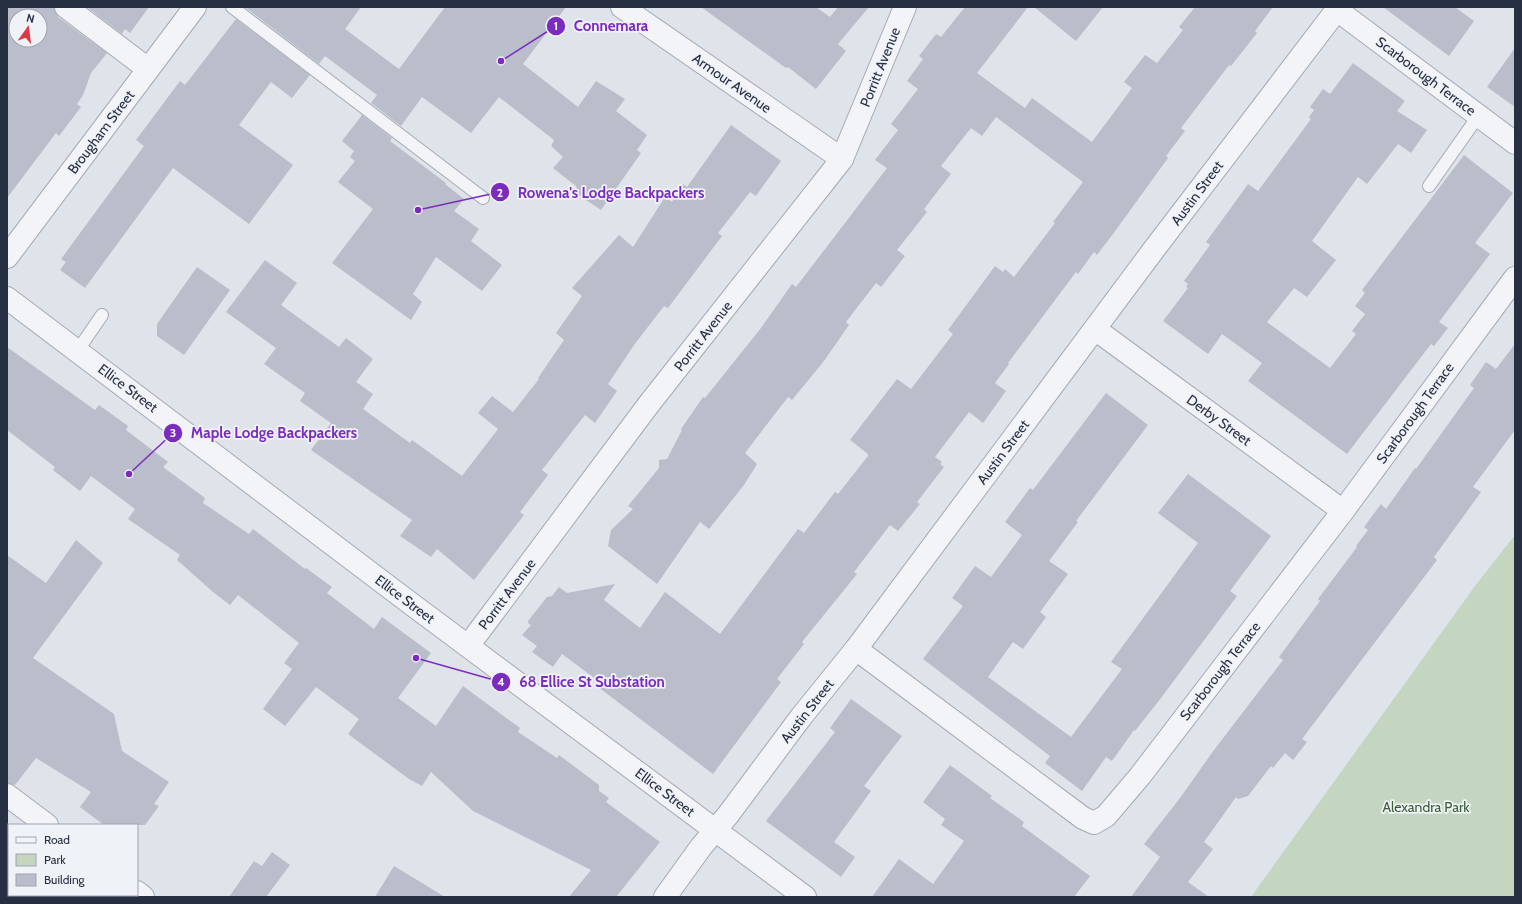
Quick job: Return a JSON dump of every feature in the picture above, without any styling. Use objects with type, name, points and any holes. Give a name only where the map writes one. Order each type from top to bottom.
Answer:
[{"type":"street","points":[[66,7],[148,69]]},
{"type":"street","name":"Brougham Street","points":[[7,257],[195,7]]},
{"type":"street","name":"Porritt Avenue","points":[[468,646],[649,404],[842,159],[905,7]]},
{"type":"street","name":"Scarborough Terrace","points":[[1338,8],[1515,143]]},
{"type":"street","name":"Austin Street","points":[[665,897],[701,847],[716,830],[801,717],[856,649],[1095,329],[1338,8]]},
{"type":"street","name":"Armour Avenue","points":[[632,10],[842,159]]},
{"type":"street","name":"Scarborough Terrace","points":[[856,649],[1083,818],[1094,822],[1106,816],[1140,776],[1343,511],[1515,278]]},
{"type":"street","name":"Ellice Street","points":[[7,298],[78,350],[468,646],[805,897]]},
{"type":"street","name":"Derby Street","points":[[1095,329],[1343,511]]},
{"type":"street","points":[[7,795],[46,824]]},
{"type":"lane","points":[[232,7],[483,198]]},
{"type":"lane","points":[[1430,186],[1479,115]]},
{"type":"lane","points":[[78,350],[102,315]]},
{"type":"green space","name":"Alexandra Park","points":[[1515,535],[1515,897],[1251,897],[1475,586]]},
{"type":"building","points":[[7,7],[54,7],[58,17],[107,53],[91,73],[83,95],[77,104],[81,107],[59,136],[56,133],[7,198]]},
{"type":"building","points":[[87,7],[149,7],[130,33],[125,29],[122,34]]},
{"type":"building","points":[[245,7],[361,7],[345,29],[399,69],[445,7],[566,7],[523,64],[578,107],[596,81],[625,99],[616,111],[647,135],[637,150],[641,153],[601,210],[573,191],[577,187],[553,168],[563,157],[551,146],[554,140],[499,97],[471,133],[422,97],[401,126],[371,103],[377,95],[325,56],[319,64]]},
{"type":"building","points":[[701,7],[816,7],[830,17],[838,7],[869,7],[838,44],[846,51],[816,89],[788,67],[786,68]]},
{"type":"building","points":[[965,7],[1028,7],[977,73],[1025,108],[1032,98],[1092,142],[1132,88],[1124,82],[1145,55],[1157,63],[1183,30],[1179,27],[1195,7],[1273,7],[1255,31],[1257,33],[1231,66],[1229,65],[1181,128],[1185,131],[1166,156],[1168,158],[1113,234],[1097,255],[1094,252],[1078,274],[1076,272],[1008,363],[1009,364],[995,383],[1006,391],[983,423],[969,412],[935,457],[942,462],[940,464],[944,467],[917,502],[920,504],[898,531],[890,525],[854,572],[857,574],[802,642],[804,644],[777,679],[781,682],[713,774],[598,687],[601,683],[562,654],[553,667],[532,652],[537,646],[522,635],[531,625],[528,621],[547,597],[552,596],[559,587],[567,593],[615,584],[604,600],[640,628],[665,592],[720,634],[798,529],[804,533],[835,492],[838,494],[868,456],[868,454],[850,440],[897,379],[911,389],[953,334],[948,330],[995,266],[1003,272],[1005,269],[1014,277],[1055,223],[1053,222],[1083,182],[996,117],[982,136],[971,128],[941,166],[951,174],[924,209],[927,212],[897,250],[905,256],[881,287],[876,283],[846,322],[849,325],[824,361],[792,400],[788,397],[745,453],[757,464],[744,485],[709,529],[700,522],[657,584],[608,546],[611,530],[633,509],[628,506],[659,468],[659,460],[667,459],[682,430],[681,429],[703,397],[705,398],[761,328],[792,284],[796,287],[887,168],[875,160],[898,130],[891,124],[918,89],[907,81],[923,59],[919,56],[936,34],[941,37]]},
{"type":"building","points":[[1034,7],[1103,7],[1076,41]]},
{"type":"building","points":[[1383,7],[1455,7],[1474,21],[1449,56]]},
{"type":"building","points":[[236,19],[310,75],[292,98],[271,82],[239,125],[293,165],[249,224],[173,168],[85,288],[60,270],[66,262],[61,259],[144,146],[136,140],[180,81],[185,85]]},
{"type":"building","points":[[1515,48],[1515,107],[1487,87]]},
{"type":"building","points":[[1353,63],[1405,101],[1397,111],[1427,130],[1411,153],[1398,144],[1367,184],[1358,177],[1312,241],[1336,260],[1307,297],[1294,288],[1267,322],[1330,368],[1356,334],[1352,331],[1365,314],[1355,306],[1365,293],[1362,290],[1464,155],[1513,193],[1475,243],[1490,254],[1439,322],[1448,328],[1434,346],[1431,344],[1347,454],[1248,381],[1262,363],[1222,334],[1208,354],[1163,321],[1188,288],[1186,287],[1188,284],[1184,281],[1210,245],[1206,242],[1248,184],[1258,191],[1311,119],[1309,117],[1314,110],[1310,107],[1323,89],[1330,94]]},
{"type":"building","points":[[362,115],[392,138],[390,141],[446,183],[445,184],[464,199],[454,211],[479,229],[471,241],[502,265],[482,291],[436,257],[413,294],[422,302],[411,320],[332,263],[373,209],[338,182],[355,161],[350,157],[354,151],[342,141]]},
{"type":"building","points":[[731,125],[781,161],[756,196],[750,192],[718,233],[722,236],[668,308],[664,306],[634,345],[608,384],[617,391],[595,423],[585,415],[542,470],[548,475],[520,512],[524,515],[474,580],[437,549],[431,557],[400,536],[412,520],[311,450],[331,423],[300,401],[305,393],[264,364],[276,348],[226,312],[265,260],[297,283],[281,305],[339,347],[346,338],[373,359],[356,382],[373,394],[363,409],[410,443],[412,440],[462,476],[498,429],[478,413],[492,396],[513,412],[539,379],[538,378],[564,340],[556,333],[582,296],[572,288],[619,235],[633,247],[665,197],[672,202],[683,184],[687,187]]},
{"type":"building","points":[[197,267],[230,290],[184,355],[157,336],[157,324]]},
{"type":"building","points":[[1515,344],[1515,430],[1473,487],[1481,492],[1434,557],[1437,560],[1302,739],[1307,742],[1293,760],[1285,753],[1273,768],[1271,766],[1248,796],[1238,799],[1236,797],[1204,842],[1213,849],[1188,882],[1209,897],[1131,897],[1160,857],[1144,844],[1283,660],[1279,657],[1320,601],[1318,599],[1368,530],[1364,527],[1381,504],[1386,509],[1415,468],[1416,469],[1474,388],[1470,385],[1486,362],[1496,369]]},
{"type":"building","points":[[7,347],[95,410],[99,405],[128,426],[126,430],[168,462],[163,467],[205,498],[203,503],[249,534],[253,529],[305,569],[306,568],[332,587],[327,593],[374,629],[382,617],[431,653],[398,698],[436,726],[463,686],[520,728],[518,732],[557,758],[559,755],[599,785],[599,791],[609,798],[606,802],[660,842],[616,897],[569,897],[591,870],[473,811],[431,772],[422,786],[409,779],[348,734],[359,719],[316,687],[285,726],[263,709],[292,669],[284,663],[299,643],[238,595],[230,605],[213,592],[177,560],[180,555],[128,519],[135,509],[91,476],[80,491],[53,470],[55,467],[7,430]]},
{"type":"building","points":[[1106,393],[1148,425],[1076,521],[1078,522],[1049,561],[1068,574],[1040,612],[1046,617],[1023,649],[1013,642],[988,677],[1071,737],[1122,669],[1111,662],[1198,543],[1158,513],[1188,474],[1271,536],[1230,591],[1237,596],[1112,761],[1106,757],[1082,791],[1045,763],[1050,756],[923,659],[963,606],[952,598],[975,566],[991,577],[1022,535],[1005,522],[1030,488],[1033,490]]},
{"type":"building","points":[[76,540],[103,563],[33,658],[114,714],[122,751],[169,782],[154,804],[159,806],[145,825],[103,824],[80,807],[91,792],[36,758],[15,785],[7,783],[7,555],[46,583]]},
{"type":"building","points":[[851,699],[902,736],[864,786],[871,791],[834,842],[855,857],[841,877],[766,821],[835,732],[830,728]]},
{"type":"building","points":[[950,765],[992,796],[990,798],[1024,822],[1022,826],[1090,876],[1074,897],[872,897],[899,859],[933,884],[964,841],[941,825],[945,819],[923,802]]},
{"type":"building","points":[[272,852],[290,865],[266,897],[229,897],[254,861],[262,866]]},
{"type":"building","points":[[394,866],[445,897],[375,897]]},
{"type":"place","name":"Connemara","points":[[501,61]]},
{"type":"place","name":"Rowena's Lodge Backpackers","points":[[418,210]]},
{"type":"place","name":"Maple Lodge Backpackers","points":[[129,474]]},
{"type":"place","name":"68 Ellice St Substation","points":[[416,658]]}]
